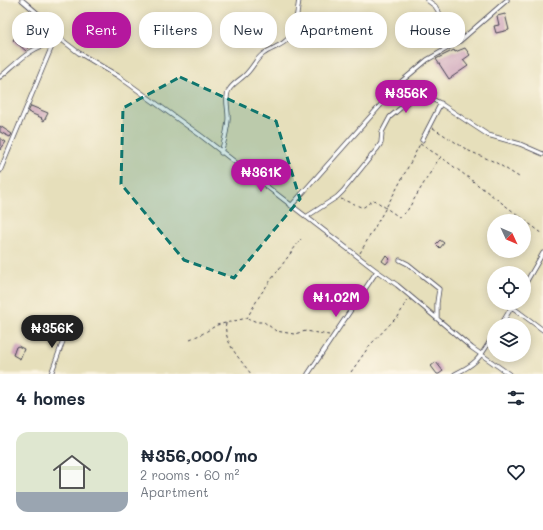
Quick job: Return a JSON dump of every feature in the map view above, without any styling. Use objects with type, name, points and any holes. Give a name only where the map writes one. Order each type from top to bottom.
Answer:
[{"type":"street","points":[[22,0],[36,12]]},
{"type":"street","points":[[221,153],[226,138],[229,118],[228,92],[235,83],[246,75],[257,59],[267,51],[276,48],[292,34],[299,0]]},
{"type":"street","points":[[427,0],[435,6],[440,14],[444,50]]},
{"type":"street","points":[[291,206],[402,81],[426,60],[460,41],[507,0]]},
{"type":"street","points":[[64,42],[79,53],[118,76],[200,136],[410,296],[482,355],[509,374]]},
{"type":"street","points":[[0,78],[28,53],[36,48]]},
{"type":"street","points":[[0,171],[51,48]]},
{"type":"street","points":[[306,217],[343,192],[381,143],[382,132],[390,117],[409,101],[420,97],[428,97],[441,103],[488,135],[520,144],[543,154]]},
{"type":"street","points":[[422,140],[441,103]]},
{"type":"street","points":[[531,274],[543,253]]},
{"type":"street","points":[[400,260],[408,264],[439,289],[437,318]]},
{"type":"street","points":[[308,374],[377,271]]},
{"type":"street","points":[[519,310],[543,330]]},
{"type":"street","points":[[51,374],[67,330]]},
{"type":"street","points":[[455,374],[468,368],[477,361],[487,347]]},
{"type":"path","points":[[430,126],[469,151],[495,162],[519,177]]},
{"type":"path","points":[[358,256],[396,190],[422,140]]},
{"type":"path","points":[[420,144],[543,234]]},
{"type":"path","points":[[337,197],[361,207],[364,207],[373,200],[399,217],[404,215],[438,160],[441,158]]},
{"type":"path","points":[[247,318],[260,295],[301,239]]},
{"type":"path","points":[[351,372],[370,345],[398,317],[410,296]]},
{"type":"path","points":[[190,339],[217,325],[247,318],[257,322],[264,322],[276,332],[294,334],[306,331],[333,337]]},
{"type":"path","points":[[226,322],[225,331],[229,341],[237,356],[251,374]]},
{"type":"highlighted area","points":[[180,77],[276,121],[300,199],[234,278],[184,260],[121,184],[123,108]]},
{"type":"building","points":[[505,14],[509,30],[496,33],[494,26],[499,25],[497,16]]},
{"type":"building","points":[[465,48],[470,55],[463,60],[468,66],[449,79],[436,59],[454,50],[455,52]]},
{"type":"building","points":[[31,106],[48,113],[44,121],[41,119],[42,118],[28,112]]},
{"type":"building","points":[[0,126],[12,134],[10,137],[0,132]]},
{"type":"building","points":[[0,138],[6,142],[0,150]]},
{"type":"building","points":[[440,240],[444,243],[440,248],[436,244]]},
{"type":"building","points":[[386,255],[390,259],[386,264],[382,261]]},
{"type":"building","points":[[50,333],[60,337],[57,343],[48,339]]},
{"type":"building","points":[[18,346],[24,349],[20,359],[13,355],[16,347]]},
{"type":"building","points":[[436,362],[443,371],[439,374],[437,374],[431,366]]}]
